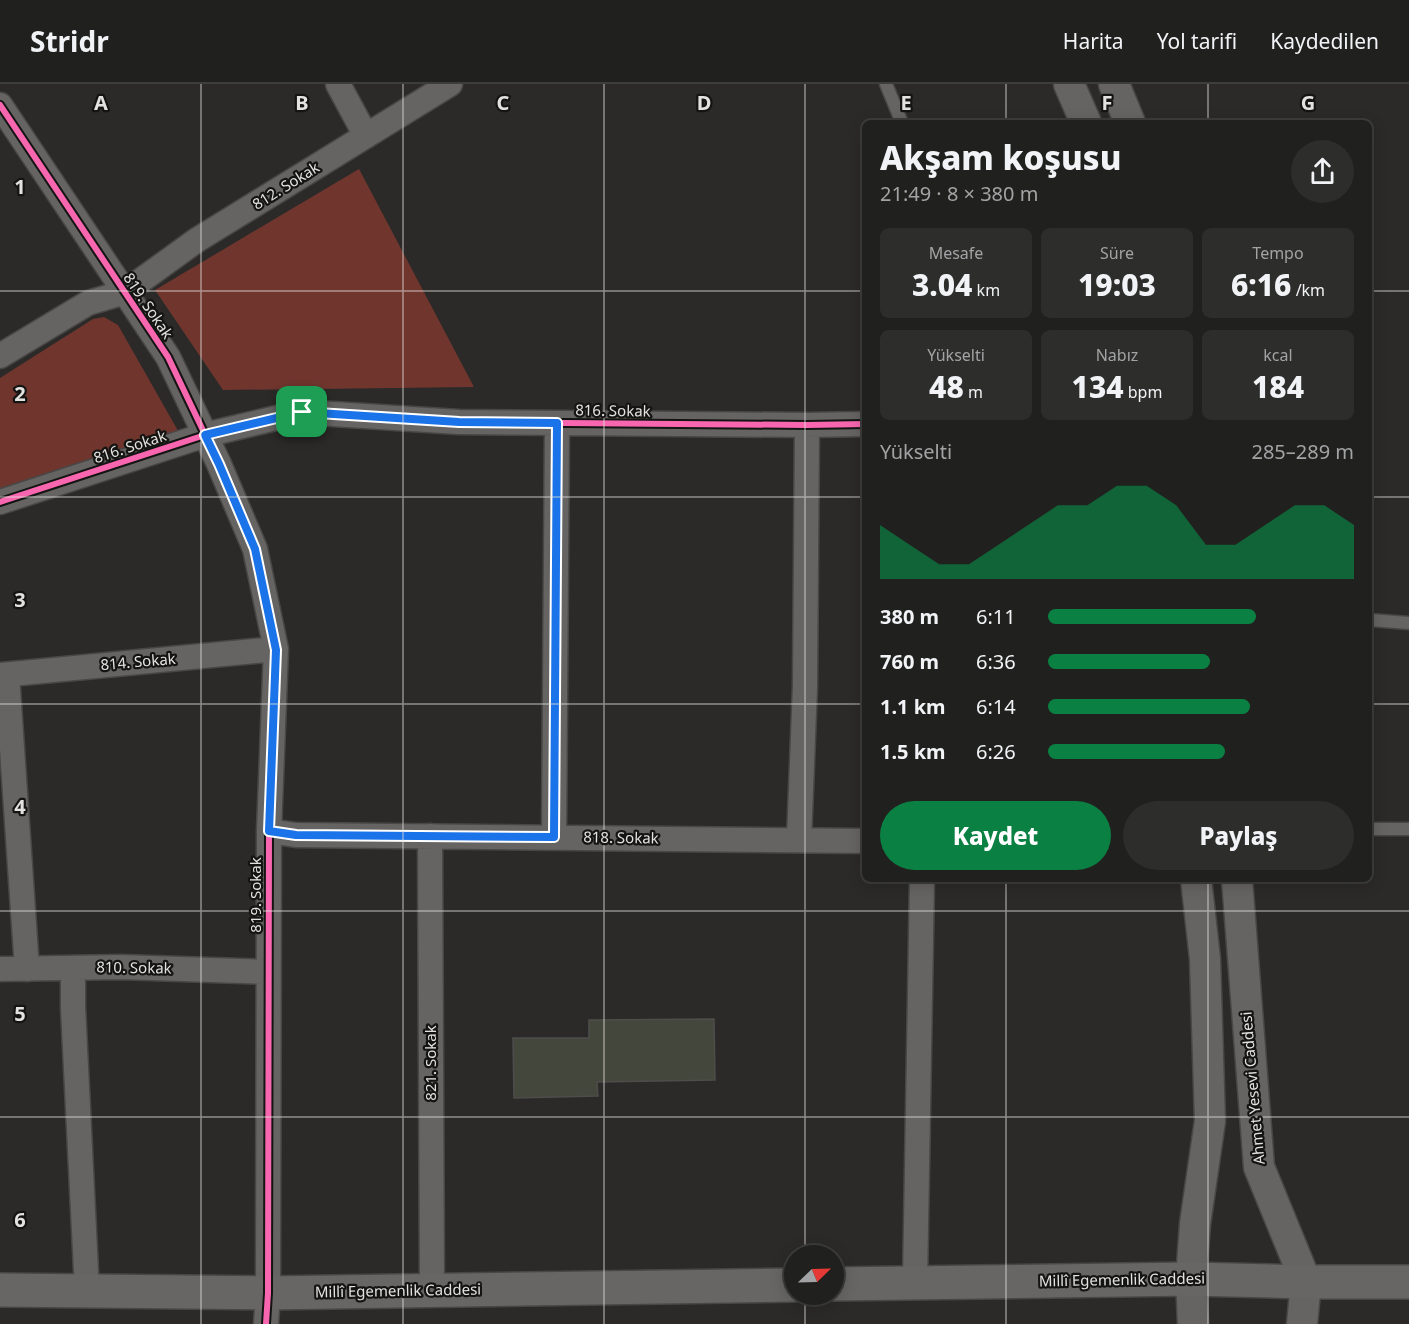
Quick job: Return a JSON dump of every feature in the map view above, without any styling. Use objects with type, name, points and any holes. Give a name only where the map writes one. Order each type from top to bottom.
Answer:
[{"type":"main road","name":"Millî Egemenlik Caddesi","points":[[844,1284],[1191,1279],[1409,1282]]},
{"type":"main road","name":"Millî Egemenlik Caddesi","points":[[0,1290],[87,1291],[267,1309],[432,1291],[784,1285]]},
{"type":"street","points":[[338,84],[366,136]]},
{"type":"street","name":"812. Sokak","points":[[0,356],[88,303],[125,292],[197,240],[450,84]]},
{"type":"street","points":[[1069,84],[1085,120]]},
{"type":"street","points":[[1114,84],[1129,120]]},
{"type":"street","name":"819. Sokak","points":[[0,105],[168,357],[219,464],[255,549],[276,650],[269,831],[267,1309]]},
{"type":"street","name":"816. Sokak","points":[[0,502],[205,435],[302,412],[459,422],[862,424]]},
{"type":"street","points":[[554,837],[557,423]]},
{"type":"street","points":[[799,840],[805,686],[807,425]]},
{"type":"street","name":"814. Sokak","points":[[3,675],[276,650]]},
{"type":"street","points":[[3,675],[27,969]]},
{"type":"street","name":"818. Sokak","points":[[269,831],[296,835],[862,841]]},
{"type":"street","name":"821. Sokak","points":[[430,836],[432,1291]]},
{"type":"street","points":[[915,1283],[922,882]]},
{"type":"street","points":[[1193,1324],[1191,1279],[1195,1224],[1210,1121],[1206,959],[1196,882]]},
{"type":"street","name":"Ahmet Yesevi Caddesi","points":[[1237,882],[1258,1167],[1306,1282],[1302,1324]]},
{"type":"street","name":"810. Sokak","points":[[0,969],[121,967],[268,972]]},
{"type":"street","points":[[73,968],[87,1291]]},
{"type":"lane","points":[[886,84],[901,120]]},
{"type":"lane","points":[[1372,620],[1409,623]]},
{"type":"lane","points":[[1372,829],[1409,829]]},
{"type":"shaded area","points":[[359,169],[474,387],[223,390],[155,290]]},
{"type":"shaded area","points":[[104,317],[118,325],[181,436],[0,491],[0,378],[93,319]]},
{"type":"building","points":[[714,1019],[715,1080],[597,1082],[598,1096],[514,1098],[513,1038],[589,1038],[589,1020]]},
{"type":"cycle path","points":[[0,105],[168,357],[219,464],[255,549],[276,649],[269,831],[268,1293],[266,1324]]},
{"type":"cycle path","points":[[0,502],[205,435],[301,412],[459,422],[862,424]]},
{"type":"route","points":[[302,412],[459,422],[557,423],[554,837],[296,835],[269,831],[276,650],[255,549],[205,435],[302,412]]}]
